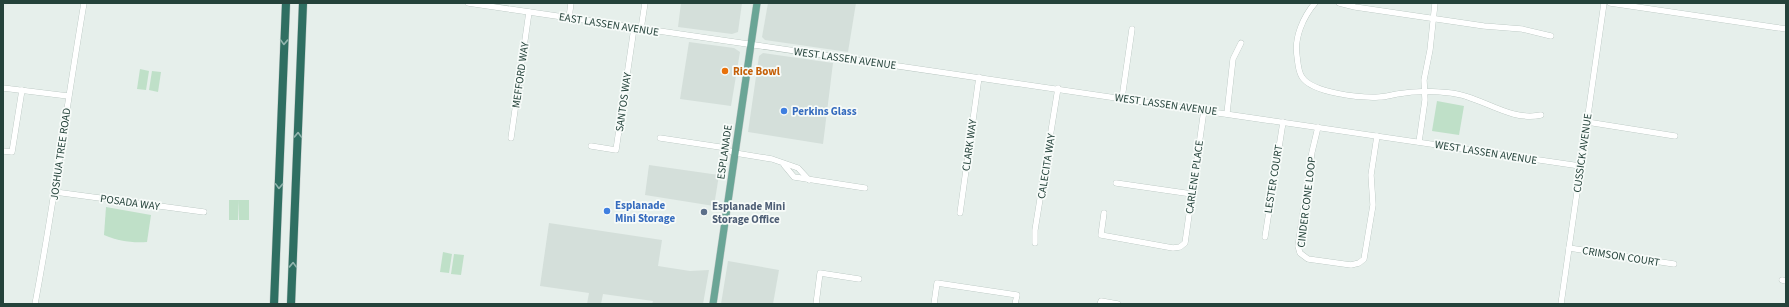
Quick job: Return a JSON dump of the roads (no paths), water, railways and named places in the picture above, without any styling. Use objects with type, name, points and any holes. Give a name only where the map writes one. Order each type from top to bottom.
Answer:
[{"type":"highway","points":[[274,304],[286,3]]},
{"type":"highway","points":[[291,304],[303,3]]},
{"type":"main road","name":"ESPLANADE","points":[[713,304],[757,3]]},
{"type":"street","name":"JOSHUA TREE ROAD","points":[[35,304],[55,192],[68,96],[84,3]]},
{"type":"street","name":"EAST LASSEN AVENUE","points":[[468,3],[502,5],[529,12],[751,45]]},
{"type":"street","points":[[569,18],[571,3]]},
{"type":"street","points":[[641,29],[645,3]]},
{"type":"street","points":[[1315,3],[1303,21],[1296,48],[1299,71],[1307,82],[1331,92],[1363,96],[1379,97],[1425,92],[1453,93],[1509,112],[1530,116],[1541,115]]},
{"type":"street","points":[[1338,3],[1355,7],[1484,26],[1522,29],[1551,36]]},
{"type":"street","points":[[1419,142],[1425,92],[1424,80],[1430,50],[1432,18],[1435,3]]},
{"type":"street","name":"CUSSICK AVENUE","points":[[1561,304],[1604,3]]},
{"type":"street","points":[[1610,3],[1786,29]]},
{"type":"street","name":"MEFFORD WAY","points":[[511,138],[529,12]]},
{"type":"street","name":"SANTOS WAY","points":[[591,146],[616,150],[634,28]]},
{"type":"street","points":[[1122,98],[1132,29]]},
{"type":"street","points":[[1227,113],[1234,55],[1241,43]]},
{"type":"street","name":"WEST LASSEN AVENUE","points":[[751,45],[1058,88],[1580,166]]},
{"type":"street","name":"CLARK WAY","points":[[960,213],[978,77]]},
{"type":"street","points":[[3,88],[68,96]]},
{"type":"street","name":"CALECITA WAY","points":[[1035,243],[1034,234],[1058,88]]},
{"type":"street","points":[[3,151],[12,152],[22,90]]},
{"type":"street","name":"CARLENE PLACE","points":[[1104,213],[1101,235],[1173,248],[1180,247],[1185,243],[1204,110]]},
{"type":"street","name":"LESTER COURT","points":[[1265,237],[1283,122]]},
{"type":"street","points":[[1587,122],[1675,136]]},
{"type":"street","name":"CINDER CONE LOOP","points":[[1318,127],[1312,152],[1298,246],[1300,253],[1308,259],[1351,265],[1359,264],[1364,259],[1373,205],[1371,176],[1376,136]]},
{"type":"street","points":[[660,138],[720,147],[735,153],[772,159],[798,169],[809,180]]},
{"type":"street","points":[[782,164],[793,175],[809,180],[865,188]]},
{"type":"street","points":[[793,175],[799,175],[798,169]]},
{"type":"street","points":[[1116,183],[1192,194]]},
{"type":"street","name":"POSADA WAY","points":[[55,192],[204,212]]},
{"type":"street","name":"CRIMSON COURT","points":[[1569,248],[1674,264]]},
{"type":"street","points":[[816,304],[820,273],[859,279]]},
{"type":"street","points":[[934,304],[937,284],[1017,295],[1015,304]]},
{"type":"street","points":[[1100,304],[1101,301],[1118,304]]},
{"type":"place","name":"Rice Bowl","points":[[725,71]]},
{"type":"place","name":"Perkins Glass","points":[[784,111]]},
{"type":"place","name":"Esplanade Mini Storage","points":[[607,211]]},
{"type":"place","name":"Esplanade Mini Storage Office","points":[[704,212]]}]
